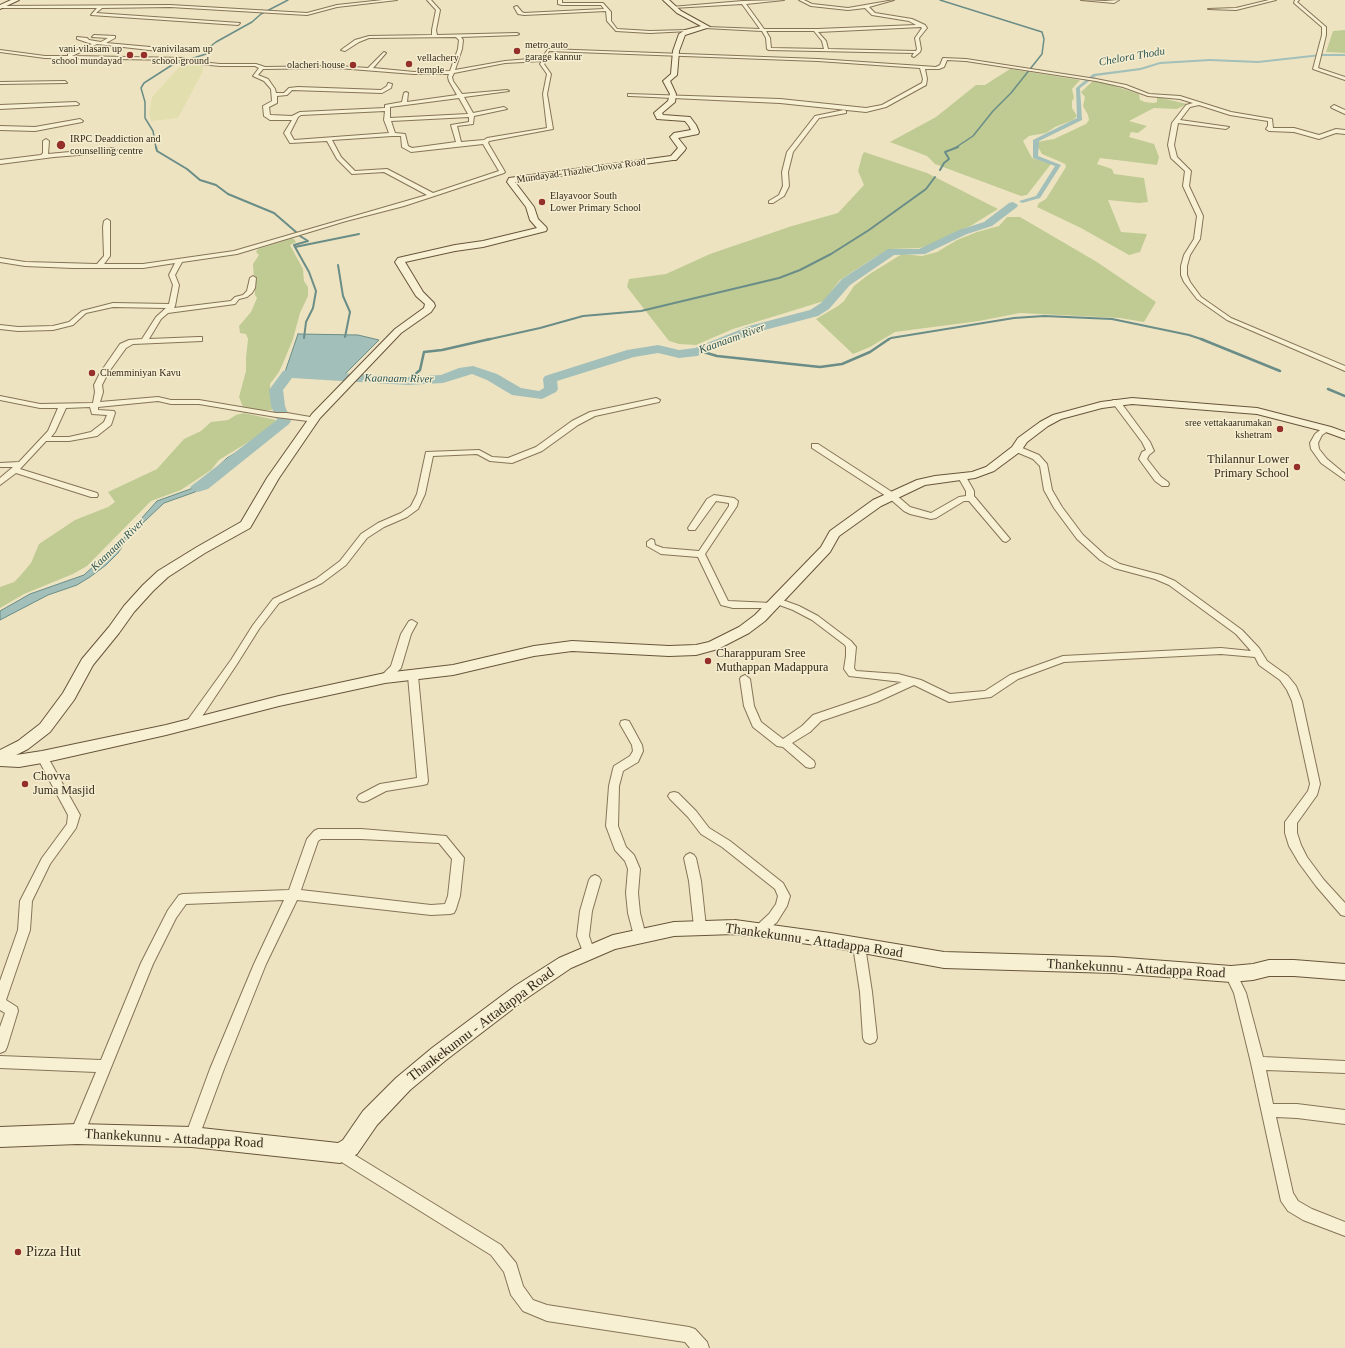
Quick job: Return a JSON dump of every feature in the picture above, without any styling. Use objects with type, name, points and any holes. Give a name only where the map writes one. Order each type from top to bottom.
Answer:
[{"type":"main road","points":[[0,7],[16,0]]},
{"type":"main road","points":[[666,0],[679,12],[707,26],[707,28]]},
{"type":"main road","points":[[672,97],[673,94],[666,81],[674,75],[676,54],[682,34],[687,31],[707,28]]},
{"type":"main road","name":"Mundayad-ThazheChovva Road","points":[[0,759],[23,745],[45,728],[69,696],[87,662],[114,630],[128,609],[148,588],[163,574],[201,550],[246,525],[273,478],[313,420],[409,322],[428,310],[430,306],[419,294],[400,262],[401,260],[455,248],[483,244],[543,229],[534,220],[530,207],[511,182],[512,180],[672,158],[682,148],[674,136],[692,133],[695,131],[686,119],[660,117],[658,115],[658,113],[672,102],[672,97]]},
{"type":"main road","points":[[0,759],[19,761],[42,757],[191,724],[244,709],[384,678],[413,676],[453,670],[534,651],[572,646],[696,650],[713,646],[734,636],[760,618],[826,549],[834,534],[856,517],[892,496],[921,482],[975,475],[990,469],[1017,448],[1022,440],[1034,431],[1057,417],[1089,408],[1116,402],[1160,402],[1257,411],[1326,429],[1345,436]]},
{"type":"main road","name":"Thankekunnu - Attadappa Road","points":[[0,1137],[77,1134],[192,1137],[340,1153],[350,1147],[370,1118],[403,1084],[439,1054],[521,992],[565,963],[613,942],[674,929],[735,927],[830,940],[944,960],[1113,964],[1231,974],[1253,972],[1269,968],[1345,972]]},
{"type":"street","points":[[137,6],[147,0]]},
{"type":"street","points":[[0,7],[137,6],[212,8],[265,12],[287,11],[307,14],[337,6],[395,0]]},
{"type":"street","points":[[429,0],[438,10],[433,32],[436,36]]},
{"type":"street","points":[[560,0],[559,3],[562,4],[600,4],[609,13],[609,20],[616,30],[650,32],[687,31]]},
{"type":"street","points":[[673,6],[782,0]]},
{"type":"street","points":[[801,0],[811,5],[848,8],[866,7],[892,0]]},
{"type":"street","points":[[1083,0],[1111,2],[1117,0]]},
{"type":"street","points":[[1210,9],[1236,9],[1274,0]]},
{"type":"street","points":[[1297,0],[1295,2],[1324,27],[1324,35],[1319,51],[1319,58],[1315,67],[1317,70],[1345,79]]},
{"type":"street","points":[[743,2],[768,38],[768,49],[764,57]]},
{"type":"street","points":[[102,6],[93,14],[238,24]]},
{"type":"street","points":[[516,7],[524,14],[607,10]]},
{"type":"street","points":[[866,7],[874,14],[889,18],[902,18],[923,26]]},
{"type":"street","points":[[707,28],[818,30],[923,26]]},
{"type":"street","points":[[912,66],[913,58],[919,49],[917,38],[925,30],[923,26]]},
{"type":"street","points":[[818,30],[816,32],[824,41],[826,49]]},
{"type":"street","points":[[343,50],[357,41],[369,37],[517,34]]},
{"type":"street","points":[[62,58],[114,38],[94,36]]},
{"type":"street","points":[[457,36],[461,40],[453,72],[450,76],[451,81],[464,100],[471,115],[471,123],[454,125],[459,144]]},
{"type":"street","points":[[79,38],[87,39],[86,41],[99,43],[158,50],[181,50]]},
{"type":"street","points":[[768,49],[918,52]]},
{"type":"street","points":[[294,117],[294,122],[287,133],[292,142],[392,134],[403,135],[406,147],[410,150],[485,142],[487,140],[550,129],[545,94],[549,74],[542,64],[548,50],[764,57],[939,67],[942,66],[945,59],[984,62],[1096,80],[1124,86],[1148,95],[1180,98],[1230,113],[1270,120],[1269,129],[1294,130],[1319,137],[1336,130],[1345,132]]},
{"type":"street","points":[[0,51],[29,56],[62,58],[112,57],[133,59],[182,59],[189,62],[220,65],[253,65],[261,68],[329,67],[453,72],[505,62],[544,59]]},
{"type":"street","points":[[370,69],[384,52]]},
{"type":"street","points":[[771,202],[780,196],[786,186],[785,172],[790,152],[817,117],[884,106],[924,84],[925,79],[922,66]]},
{"type":"street","points":[[261,68],[255,76],[269,82],[273,88],[275,102],[266,106],[268,118],[294,117],[300,114],[386,109],[387,106],[507,91]]},
{"type":"street","points":[[0,83],[6,78],[5,77]]},
{"type":"street","points":[[0,83],[65,82]]},
{"type":"street","points":[[274,95],[285,94],[295,88],[382,92],[390,87],[390,84]]},
{"type":"street","points":[[404,104],[406,93]]},
{"type":"street","points":[[630,95],[780,101],[866,110]]},
{"type":"street","points":[[0,107],[76,104]]},
{"type":"street","points":[[1198,104],[1188,106],[1175,123],[1171,139],[1174,158],[1188,169],[1186,186],[1200,216],[1197,239],[1187,256],[1184,266],[1184,275],[1199,298],[1229,319],[1345,369]]},
{"type":"street","points":[[1334,107],[1345,112]]},
{"type":"street","points":[[386,109],[387,120],[392,134]]},
{"type":"street","points":[[387,120],[471,115],[504,109]]},
{"type":"street","points":[[0,128],[35,129],[80,121]]},
{"type":"street","points":[[1178,121],[1226,127]]},
{"type":"street","points":[[43,156],[46,152],[46,140]]},
{"type":"street","points":[[329,140],[336,149],[339,158],[354,173],[385,170],[432,195]]},
{"type":"street","points":[[485,142],[502,172],[508,179],[512,180]]},
{"type":"street","points":[[0,162],[43,156],[114,150]]},
{"type":"street","points":[[0,260],[24,264],[143,266],[235,254],[344,220],[402,205],[502,172]]},
{"type":"street","points":[[99,266],[107,256],[107,221]]},
{"type":"street","points":[[144,341],[158,318],[169,308],[175,296],[176,285],[172,275],[180,261]]},
{"type":"street","points":[[0,327],[18,329],[53,328],[71,324],[84,312],[113,306],[134,304],[169,308],[233,303],[238,298],[245,296],[250,292],[253,278]]},
{"type":"street","points":[[44,439],[69,439],[94,434],[108,423],[111,413],[95,412],[94,410],[99,392],[98,385],[123,346],[132,342],[199,339]]},
{"type":"street","points":[[0,398],[40,406],[95,405],[158,399],[171,402],[199,402],[276,415],[287,414],[313,420]]},
{"type":"street","points":[[191,724],[234,662],[256,627],[276,601],[319,581],[343,563],[364,536],[380,525],[404,515],[415,507],[421,494],[429,454],[479,452],[490,458],[509,462],[539,449],[575,424],[593,414],[656,400]]},
{"type":"street","points":[[1116,402],[1146,442],[1150,451],[1145,454],[1143,458],[1158,479],[1165,484]]},
{"type":"street","points":[[0,482],[18,467],[51,432],[62,406]]},
{"type":"street","points":[[1326,429],[1319,434],[1314,443],[1315,449],[1324,461],[1345,478]]},
{"type":"street","points":[[815,446],[892,496],[907,509],[931,516],[946,510],[962,499],[970,497]]},
{"type":"street","points":[[1017,448],[1036,457],[1044,466],[1048,490],[1058,508],[1080,538],[1103,558],[1117,566],[1158,577],[1172,583],[1239,632],[1256,650],[1263,662],[1284,678],[1292,689],[1297,701],[1315,784],[1313,792],[1291,822],[1291,833],[1295,846],[1303,860],[1320,883],[1345,910]]},
{"type":"street","points":[[0,465],[18,467],[94,495]]},
{"type":"street","points":[[962,477],[970,491],[970,497]]},
{"type":"street","points":[[970,497],[1006,539]]},
{"type":"street","points":[[692,528],[710,501],[714,498],[734,501],[733,506],[701,554]]},
{"type":"street","points":[[651,542],[651,546],[661,551],[701,554]]},
{"type":"street","points":[[701,554],[724,603],[733,605],[774,603],[796,608],[814,618],[848,643],[851,647],[849,669],[854,674],[898,677],[913,681],[946,698],[954,699],[987,694],[1014,677],[1063,659],[1221,651],[1252,654]]},
{"type":"street","points":[[384,678],[396,668],[406,634],[412,623]]},
{"type":"street","points":[[363,798],[384,787],[423,781],[413,676]]},
{"type":"street","points":[[745,678],[749,706],[757,724],[781,743],[785,743],[810,764]]},
{"type":"street","points":[[785,743],[806,729],[817,718],[873,699],[913,681]]},
{"type":"street","points":[[625,724],[637,745],[638,751],[634,759],[618,769],[614,786],[612,826],[621,850],[630,858],[634,869],[632,892],[634,913],[640,936]]},
{"type":"street","points":[[0,999],[24,930],[26,902],[46,861],[72,825],[74,816],[42,757]]},
{"type":"street","points":[[674,796],[692,814],[705,831],[726,844],[779,886],[784,896],[781,906],[773,918],[760,930]]},
{"type":"street","points":[[77,1134],[147,964],[172,914],[183,899],[293,895],[340,898],[431,910],[450,909],[454,896],[458,858],[442,839],[361,834],[318,834],[313,839],[293,895],[260,964],[217,1069],[192,1137]]},
{"type":"street","points":[[690,858],[695,881],[700,927]]},
{"type":"street","points":[[589,953],[583,936],[586,911],[595,880]]},
{"type":"street","points":[[859,946],[866,992],[870,1038]]},
{"type":"street","points":[[1231,974],[1240,992],[1258,1062],[1286,1196],[1293,1206],[1308,1215],[1345,1229]]},
{"type":"street","points":[[0,1003],[12,1011],[0,1048]]},
{"type":"street","points":[[0,1062],[105,1066]]},
{"type":"street","points":[[1258,1062],[1345,1067]]},
{"type":"street","points":[[1268,1110],[1297,1111],[1345,1117]]},
{"type":"street","points":[[340,1153],[414,1197],[496,1250],[511,1268],[516,1290],[528,1306],[548,1313],[689,1335],[701,1348]]},
{"type":"shaded area","points":[[190,63],[203,65],[203,71],[178,118],[151,121],[149,114],[152,97],[182,64]]},
{"type":"green space","points":[[1345,30],[1345,53],[1326,52],[1333,31]]},
{"type":"green space","points":[[1010,69],[1080,80],[1072,89],[1074,98],[1072,101],[1072,108],[1077,116],[1073,120],[1055,127],[1046,133],[1029,136],[1023,141],[1032,158],[1051,164],[1027,195],[1021,196],[935,164],[927,156],[890,142],[936,117],[976,85],[985,85]]},
{"type":"green space","points":[[1093,81],[1139,94],[1140,100],[1145,102],[1157,102],[1157,97],[1187,104],[1177,109],[1154,108],[1129,121],[1147,126],[1138,133],[1131,132],[1129,137],[1154,144],[1159,157],[1157,165],[1100,158],[1097,164],[1112,169],[1114,174],[1144,178],[1148,202],[1139,203],[1108,200],[1121,232],[1147,234],[1140,252],[1129,255],[1081,228],[1037,207],[1039,203],[1046,199],[1066,167],[1065,164],[1042,154],[1037,142],[1054,139],[1086,124],[1089,120],[1083,106],[1085,97],[1081,92]]},
{"type":"green space","points":[[864,152],[927,173],[998,209],[972,225],[935,243],[920,248],[891,249],[877,256],[840,280],[824,301],[733,329],[696,345],[679,344],[669,341],[627,287],[629,279],[666,274],[710,254],[792,226],[838,213],[864,185],[858,171]]},
{"type":"green space","points":[[1007,217],[1020,217],[1097,262],[1156,302],[1144,322],[1120,318],[1020,313],[979,321],[895,332],[870,347],[853,354],[816,319],[844,301],[854,286],[868,275],[902,254],[922,256],[937,252],[957,240],[977,232],[999,226]]},
{"type":"green space","points":[[293,238],[296,242],[290,245],[303,269],[304,281],[308,287],[308,296],[300,313],[293,339],[284,361],[279,372],[270,384],[272,410],[243,407],[239,397],[246,371],[248,339],[246,334],[240,333],[239,326],[251,312],[257,298],[255,295],[253,264],[259,255],[256,252],[258,249]]},
{"type":"green space","points":[[244,413],[276,420],[276,425],[219,460],[211,470],[181,490],[151,501],[87,566],[73,574],[24,594],[0,608],[0,587],[14,582],[20,576],[31,563],[39,544],[75,520],[108,507],[115,502],[108,492],[157,469],[184,439],[201,431],[211,422],[228,420],[236,415]]},
{"type":"water","points":[[298,334],[358,335],[379,340],[342,377],[285,372]]},
{"type":"water","points":[[242,449],[254,449],[241,455],[195,492],[164,503],[129,536],[118,553],[106,565],[90,577],[77,585],[48,595],[0,620],[0,611],[30,594],[84,575],[124,538],[157,501],[196,487],[227,458]]},
{"type":"waterway","points":[[156,148],[153,131],[145,118],[145,102],[141,88],[144,83],[172,65],[206,54],[211,46],[216,42],[252,22],[261,14],[288,0]]},
{"type":"waterway","points":[[940,0],[1042,32],[1044,39],[1042,54],[1011,93],[993,111],[973,136],[955,148]]},
{"type":"waterway","name":"Chelora Thodu","points":[[1022,201],[1038,197],[1058,165],[1035,157],[1036,140],[1080,119],[1078,88],[1095,75],[1141,69],[1160,63],[1210,60],[1258,62],[1321,55],[1345,55]]},
{"type":"waterway","points":[[156,147],[157,151],[187,169],[200,180],[216,185],[228,194],[274,213],[296,232]]},
{"type":"waterway","points":[[940,170],[944,163],[949,159],[945,152],[958,147]]},
{"type":"waterway","points":[[486,340],[540,328],[583,316],[641,311],[779,278],[800,270],[831,254],[869,230],[926,189],[935,177]]},
{"type":"waterway","name":"Kaanaam River","points":[[198,487],[203,486],[284,421],[278,406],[276,390],[288,374],[408,381],[443,379],[464,371],[473,370],[492,377],[517,392],[542,395],[551,389],[550,379],[632,353],[658,349],[679,354],[697,352],[753,329],[814,313],[825,306],[846,282],[892,251],[921,252],[963,232],[988,224],[1013,205]]},
{"type":"waterway","points":[[295,247],[359,234]]},
{"type":"waterway","points":[[295,247],[294,245],[308,241],[300,236]]},
{"type":"waterway","points":[[295,247],[309,272],[316,291],[313,308],[306,322],[304,338]]},
{"type":"waterway","points":[[338,265],[343,296],[350,312],[345,337]]},
{"type":"waterway","points":[[888,340],[891,338],[1014,318],[1044,316],[1112,319],[1189,335],[1201,339]]},
{"type":"waterway","points":[[408,381],[420,370],[424,352],[442,350],[490,339]]},
{"type":"waterway","points":[[700,351],[717,356],[820,367],[842,364],[870,352],[889,339]]},
{"type":"waterway","points":[[1201,339],[1280,371]]},
{"type":"waterway","points":[[1328,389],[1345,396]]},
{"type":"place","name":"metro auto garage kannur","points":[[517,51]]},
{"type":"place","name":"vani vilasam up school mundayad","points":[[130,55]]},
{"type":"place","name":"vanivilasam up school ground","points":[[144,55]]},
{"type":"place","name":"vellachery temple","points":[[409,64]]},
{"type":"place","name":"olacheri house","points":[[353,65]]},
{"type":"place","name":"IRPC Deaddiction and counselling centre","points":[[61,145]]},
{"type":"place","name":"Elayavoor South Lower Primary School","points":[[542,202]]},
{"type":"place","name":"Chemminiyan Kavu","points":[[92,373]]},
{"type":"place","name":"sree vettakaarumakan kshetram","points":[[1280,429]]},
{"type":"place","name":"Thilannur Lower Primary School","points":[[1297,467]]},
{"type":"place","name":"Charappuram Sree Muthappan Madappura","points":[[708,661]]},
{"type":"place","name":"Chovva Juma Masjid","points":[[25,784]]},
{"type":"place","name":"Pizza Hut","points":[[18,1252]]}]
